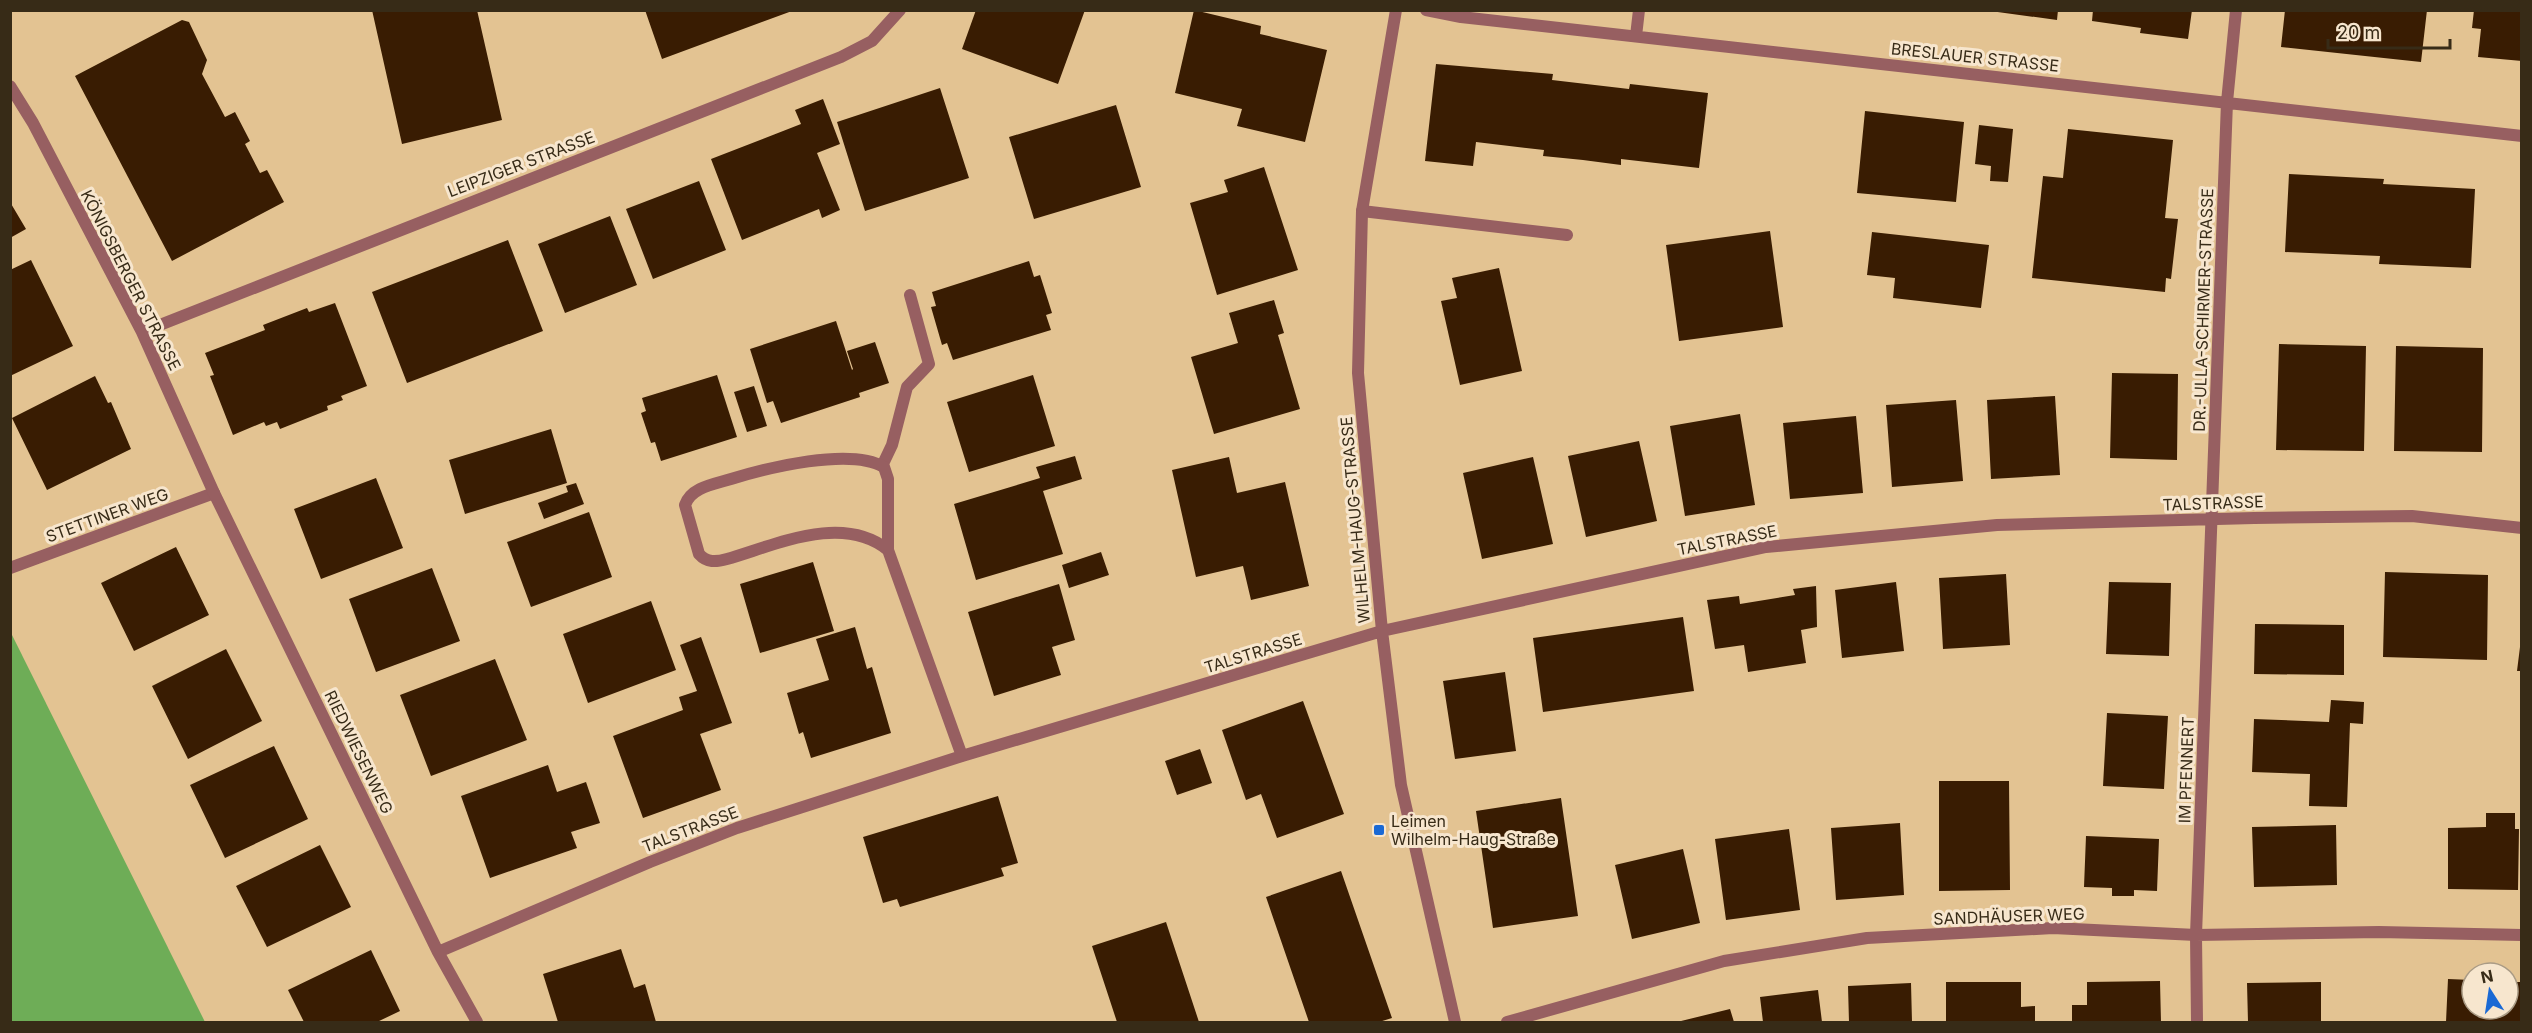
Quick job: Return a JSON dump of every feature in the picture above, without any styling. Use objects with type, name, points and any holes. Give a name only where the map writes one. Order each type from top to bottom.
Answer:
[{"type":"street","name":"LEIPZIGER STRASSE","points":[[142,332],[841,57],[872,40],[900,10]]},
{"type":"street","name":"WILHELM-HAUG-STRASSE","points":[[1396,10],[1362,211],[1358,373],[1382,631],[1401,785],[1455,1023]]},
{"type":"street","name":"BRESLAUER STRASSE","points":[[1426,10],[1461,17],[2522,136]]},
{"type":"street","points":[[1636,36],[1639,10]]},
{"type":"street","name":"DR.-ULLA-SCHIRMER-STRASSE","points":[[2212,519],[2227,102],[2236,10]]},
{"type":"street","name":"KÖNIGSBERGER STRASSE","points":[[10,86],[33,123],[142,332],[214,494]]},
{"type":"street","points":[[1362,211],[1567,235]]},
{"type":"street","points":[[882,466],[892,445],[907,387],[929,364],[910,295]]},
{"type":"street","points":[[888,549],[869,537],[846,532],[806,537],[718,561],[704,560],[696,546],[685,505],[690,496],[703,488],[789,463],[859,460],[882,466],[888,479],[888,549],[962,756]]},
{"type":"street","name":"STETTINER WEG","points":[[10,567],[214,494]]},
{"type":"street","name":"RIEDWIESENWEG","points":[[214,494],[438,952],[477,1023]]},
{"type":"street","name":"TALSTRASSE","points":[[438,952],[650,862],[737,828],[962,756],[1382,631],[1766,547],[1997,525],[2212,519],[2378,515],[2441,518],[2522,528]]},
{"type":"street","name":"IM PFENNERT","points":[[2197,1023],[2196,935],[2212,519]]},
{"type":"street","name":"SANDHÄUSER WEG","points":[[1508,1023],[1724,961],[1867,938],[2053,928],[2196,935],[2379,932],[2522,935]]},
{"type":"green space","points":[[10,631],[205,1022],[11,1022]]},
{"type":"building","points":[[372,10],[477,10],[502,120],[402,144]]},
{"type":"building","points":[[645,10],[792,10],[792,11],[662,59]]},
{"type":"building","points":[[976,10],[1085,10],[1058,84],[962,49]]},
{"type":"building","points":[[1194,10],[1261,26],[1260,34],[1327,50],[1305,142],[1237,126],[1242,109],[1175,93]]},
{"type":"building","points":[[1983,10],[2058,10],[2057,20]]},
{"type":"building","points":[[2093,10],[2192,10],[2188,39],[2140,33],[2141,28],[2092,21]]},
{"type":"building","points":[[2285,10],[2427,10],[2421,62],[2281,47]]},
{"type":"building","points":[[2474,10],[2522,10],[2522,61],[2478,57],[2481,29],[2472,28]]},
{"type":"building","points":[[182,20],[189,22],[207,60],[202,74],[225,117],[235,112],[250,141],[245,144],[260,173],[267,170],[284,202],[172,261],[75,76]]},
{"type":"building","points":[[1436,64],[1553,74],[1552,80],[1629,89],[1630,84],[1708,93],[1699,168],[1621,159],[1621,165],[1543,156],[1544,150],[1476,142],[1473,166],[1425,161]]},
{"type":"building","points":[[940,88],[969,178],[865,211],[837,122]]},
{"type":"building","points":[[823,99],[840,144],[817,153],[840,210],[822,218],[819,209],[742,240],[711,159],[801,124],[795,110]]},
{"type":"building","points":[[1116,105],[1141,187],[1034,219],[1009,137]]},
{"type":"building","points":[[1865,111],[1964,122],[1956,202],[1857,193]]},
{"type":"building","points":[[1979,125],[2013,129],[2008,182],[1990,181],[1991,166],[1975,164]]},
{"type":"building","points":[[2068,129],[2173,140],[2165,218],[2178,219],[2171,279],[2166,278],[2165,292],[2032,278],[2043,176],[2063,178]]},
{"type":"building","points":[[1264,167],[1298,270],[1217,295],[1190,203],[1228,192],[1224,180]]},
{"type":"building","points":[[2289,174],[2384,179],[2383,184],[2475,189],[2471,268],[2379,264],[2380,256],[2285,252]]},
{"type":"building","points":[[699,181],[726,250],[653,279],[626,209]]},
{"type":"building","points":[[10,202],[26,229],[10,238]]},
{"type":"building","points":[[610,216],[637,285],[565,313],[538,244]]},
{"type":"building","points":[[1770,231],[1783,327],[1679,341],[1666,245]]},
{"type":"building","points":[[1872,232],[1989,245],[1981,308],[1893,298],[1895,278],[1867,275]]},
{"type":"building","points":[[508,240],[543,331],[407,383],[372,292]]},
{"type":"building","points":[[31,260],[73,346],[10,376],[10,270]]},
{"type":"building","points":[[1029,261],[1034,277],[1040,275],[1052,313],[1046,315],[1051,330],[953,360],[947,343],[942,345],[931,307],[936,306],[932,292]]},
{"type":"building","points":[[1499,268],[1522,371],[1460,385],[1441,301],[1457,298],[1452,278]]},
{"type":"building","points":[[1274,300],[1284,333],[1278,335],[1300,409],[1214,434],[1191,357],[1238,343],[1229,313]]},
{"type":"building","points":[[335,303],[367,386],[341,396],[343,400],[327,406],[328,410],[280,429],[277,422],[266,426],[264,422],[233,435],[210,376],[214,375],[205,353],[265,330],[263,325],[307,308],[309,312]]},
{"type":"building","points":[[836,321],[852,370],[847,351],[875,342],[889,383],[859,393],[860,397],[781,423],[773,401],[767,403],[750,349]]},
{"type":"building","points":[[2279,344],[2366,346],[2364,451],[2276,450]]},
{"type":"building","points":[[2396,346],[2483,348],[2482,452],[2394,451]]},
{"type":"building","points":[[2112,373],[2178,374],[2177,460],[2110,458]]},
{"type":"building","points":[[717,375],[737,437],[661,461],[655,442],[651,443],[641,413],[646,411],[642,398]]},
{"type":"building","points":[[1033,375],[1055,446],[969,472],[947,402]]},
{"type":"building","points":[[95,376],[108,403],[111,402],[131,449],[47,490],[12,418]]},
{"type":"building","points":[[754,386],[767,426],[747,432],[734,392]]},
{"type":"building","points":[[2055,396],[2060,475],[1991,479],[1987,400]]},
{"type":"building","points":[[1956,400],[1963,481],[1892,487],[1886,405]]},
{"type":"building","points":[[1740,414],[1755,505],[1685,516],[1670,426]]},
{"type":"building","points":[[1856,416],[1863,493],[1790,499],[1783,423]]},
{"type":"building","points":[[551,429],[567,483],[465,514],[449,460]]},
{"type":"building","points":[[1639,441],[1657,521],[1586,537],[1568,456]]},
{"type":"building","points":[[1075,456],[1082,479],[1043,491],[1063,554],[976,580],[954,504],[1040,478],[1036,467]]},
{"type":"building","points":[[1229,457],[1237,493],[1285,482],[1309,586],[1251,600],[1243,566],[1196,577],[1172,470]]},
{"type":"building","points":[[1533,457],[1553,544],[1482,559],[1463,473]]},
{"type":"building","points":[[376,478],[403,548],[321,579],[294,509]]},
{"type":"building","points":[[576,483],[584,504],[544,519],[538,503],[568,492],[566,486]]},
{"type":"building","points":[[589,512],[612,577],[531,607],[507,542]]},
{"type":"building","points":[[176,547],[209,615],[134,651],[101,583]]},
{"type":"building","points":[[1101,552],[1109,575],[1069,588],[1062,565]]},
{"type":"building","points":[[813,562],[834,631],[760,653],[740,584]]},
{"type":"building","points":[[432,568],[460,641],[376,672],[349,599]]},
{"type":"building","points":[[2385,572],[2488,575],[2487,660],[2383,657]]},
{"type":"building","points":[[2006,574],[2010,645],[1943,649],[1939,578]]},
{"type":"building","points":[[1896,582],[1904,651],[1842,658],[1835,590]]},
{"type":"building","points":[[2109,582],[2171,583],[2169,656],[2106,654]]},
{"type":"building","points":[[1059,584],[1075,640],[1052,647],[1061,675],[994,696],[968,612]]},
{"type":"building","points":[[1816,586],[1817,627],[1801,630],[1806,663],[1748,672],[1744,645],[1715,649],[1707,600],[1739,596],[1740,604],[1795,595],[1793,589]]},
{"type":"building","points":[[651,601],[676,670],[588,703],[563,634]]},
{"type":"building","points":[[1683,617],[1694,691],[1543,712],[1533,638]]},
{"type":"building","points":[[2255,624],[2344,625],[2344,675],[2254,674]]},
{"type":"building","points":[[855,627],[867,669],[872,667],[891,733],[811,758],[803,732],[799,734],[787,693],[829,680],[816,639]]},
{"type":"building","points":[[701,637],[732,723],[700,734],[721,790],[643,818],[613,736],[683,710],[679,697],[697,691],[680,645]]},
{"type":"building","points":[[2520,647],[2522,648],[2522,671],[2517,671]]},
{"type":"building","points":[[226,649],[262,721],[188,759],[152,686]]},
{"type":"building","points":[[495,659],[527,740],[431,776],[400,695]]},
{"type":"building","points":[[1505,672],[1516,751],[1455,759],[1443,681]]},
{"type":"building","points":[[2331,700],[2364,702],[2363,724],[2350,723],[2347,807],[2309,806],[2310,774],[2252,772],[2254,719],[2329,722]]},
{"type":"building","points":[[1303,701],[1344,814],[1277,838],[1261,794],[1246,800],[1222,730]]},
{"type":"building","points":[[2107,713],[2168,716],[2164,789],[2103,786]]},
{"type":"building","points":[[274,746],[308,819],[225,858],[190,785]]},
{"type":"building","points":[[1200,749],[1212,783],[1177,795],[1165,761]]},
{"type":"building","points":[[548,765],[557,792],[586,782],[600,823],[571,832],[577,848],[490,878],[461,796]]},
{"type":"building","points":[[1939,781],[2009,781],[2010,890],[1939,891]]},
{"type":"building","points":[[998,796],[1018,863],[1001,868],[1004,876],[900,907],[897,899],[883,903],[863,837]]},
{"type":"building","points":[[1561,798],[1578,916],[1493,928],[1476,811]]},
{"type":"building","points":[[2486,813],[2515,813],[2515,829],[2519,829],[2518,890],[2448,889],[2448,828],[2486,827]]},
{"type":"building","points":[[1900,823],[1904,895],[1836,900],[1831,828]]},
{"type":"building","points":[[2336,825],[2337,885],[2254,887],[2252,827]]},
{"type":"building","points":[[1789,829],[1800,910],[1726,920],[1715,839]]},
{"type":"building","points":[[2086,836],[2159,839],[2157,891],[2134,890],[2134,896],[2112,896],[2112,888],[2084,887]]},
{"type":"building","points":[[320,845],[351,907],[267,947],[236,886]]},
{"type":"building","points":[[1683,849],[1700,923],[1632,939],[1615,865]]},
{"type":"building","points":[[1341,871],[1392,1018],[1379,1022],[1309,1022],[1266,897]]},
{"type":"building","points":[[1166,922],[1199,1022],[1117,1022],[1092,946]]},
{"type":"building","points":[[621,949],[634,988],[645,984],[656,1022],[558,1022],[543,974]]},
{"type":"building","points":[[371,950],[400,1011],[377,1022],[304,1022],[288,990]]},
{"type":"building","points":[[2448,979],[2460,980],[2460,1021],[2520,1021],[2520,982],[2522,982],[2522,1022],[2446,1022]]},
{"type":"building","points":[[2160,981],[2161,1022],[2072,1022],[2072,1005],[2087,1005],[2087,982]]},
{"type":"building","points":[[1946,982],[2021,982],[2021,1007],[2035,1006],[2035,1022],[1946,1022]]},
{"type":"building","points":[[2321,982],[2321,1022],[2248,1022],[2247,983]]},
{"type":"building","points":[[1911,983],[1912,1022],[1849,1022],[1848,986]]},
{"type":"building","points":[[1818,990],[1822,1022],[1763,1022],[1760,997]]},
{"type":"building","points":[[1730,1009],[1734,1022],[1677,1022]]},
{"type":"place","name":"Leimen Wilhelm-Haug-Straße","points":[[1379,830]]}]
